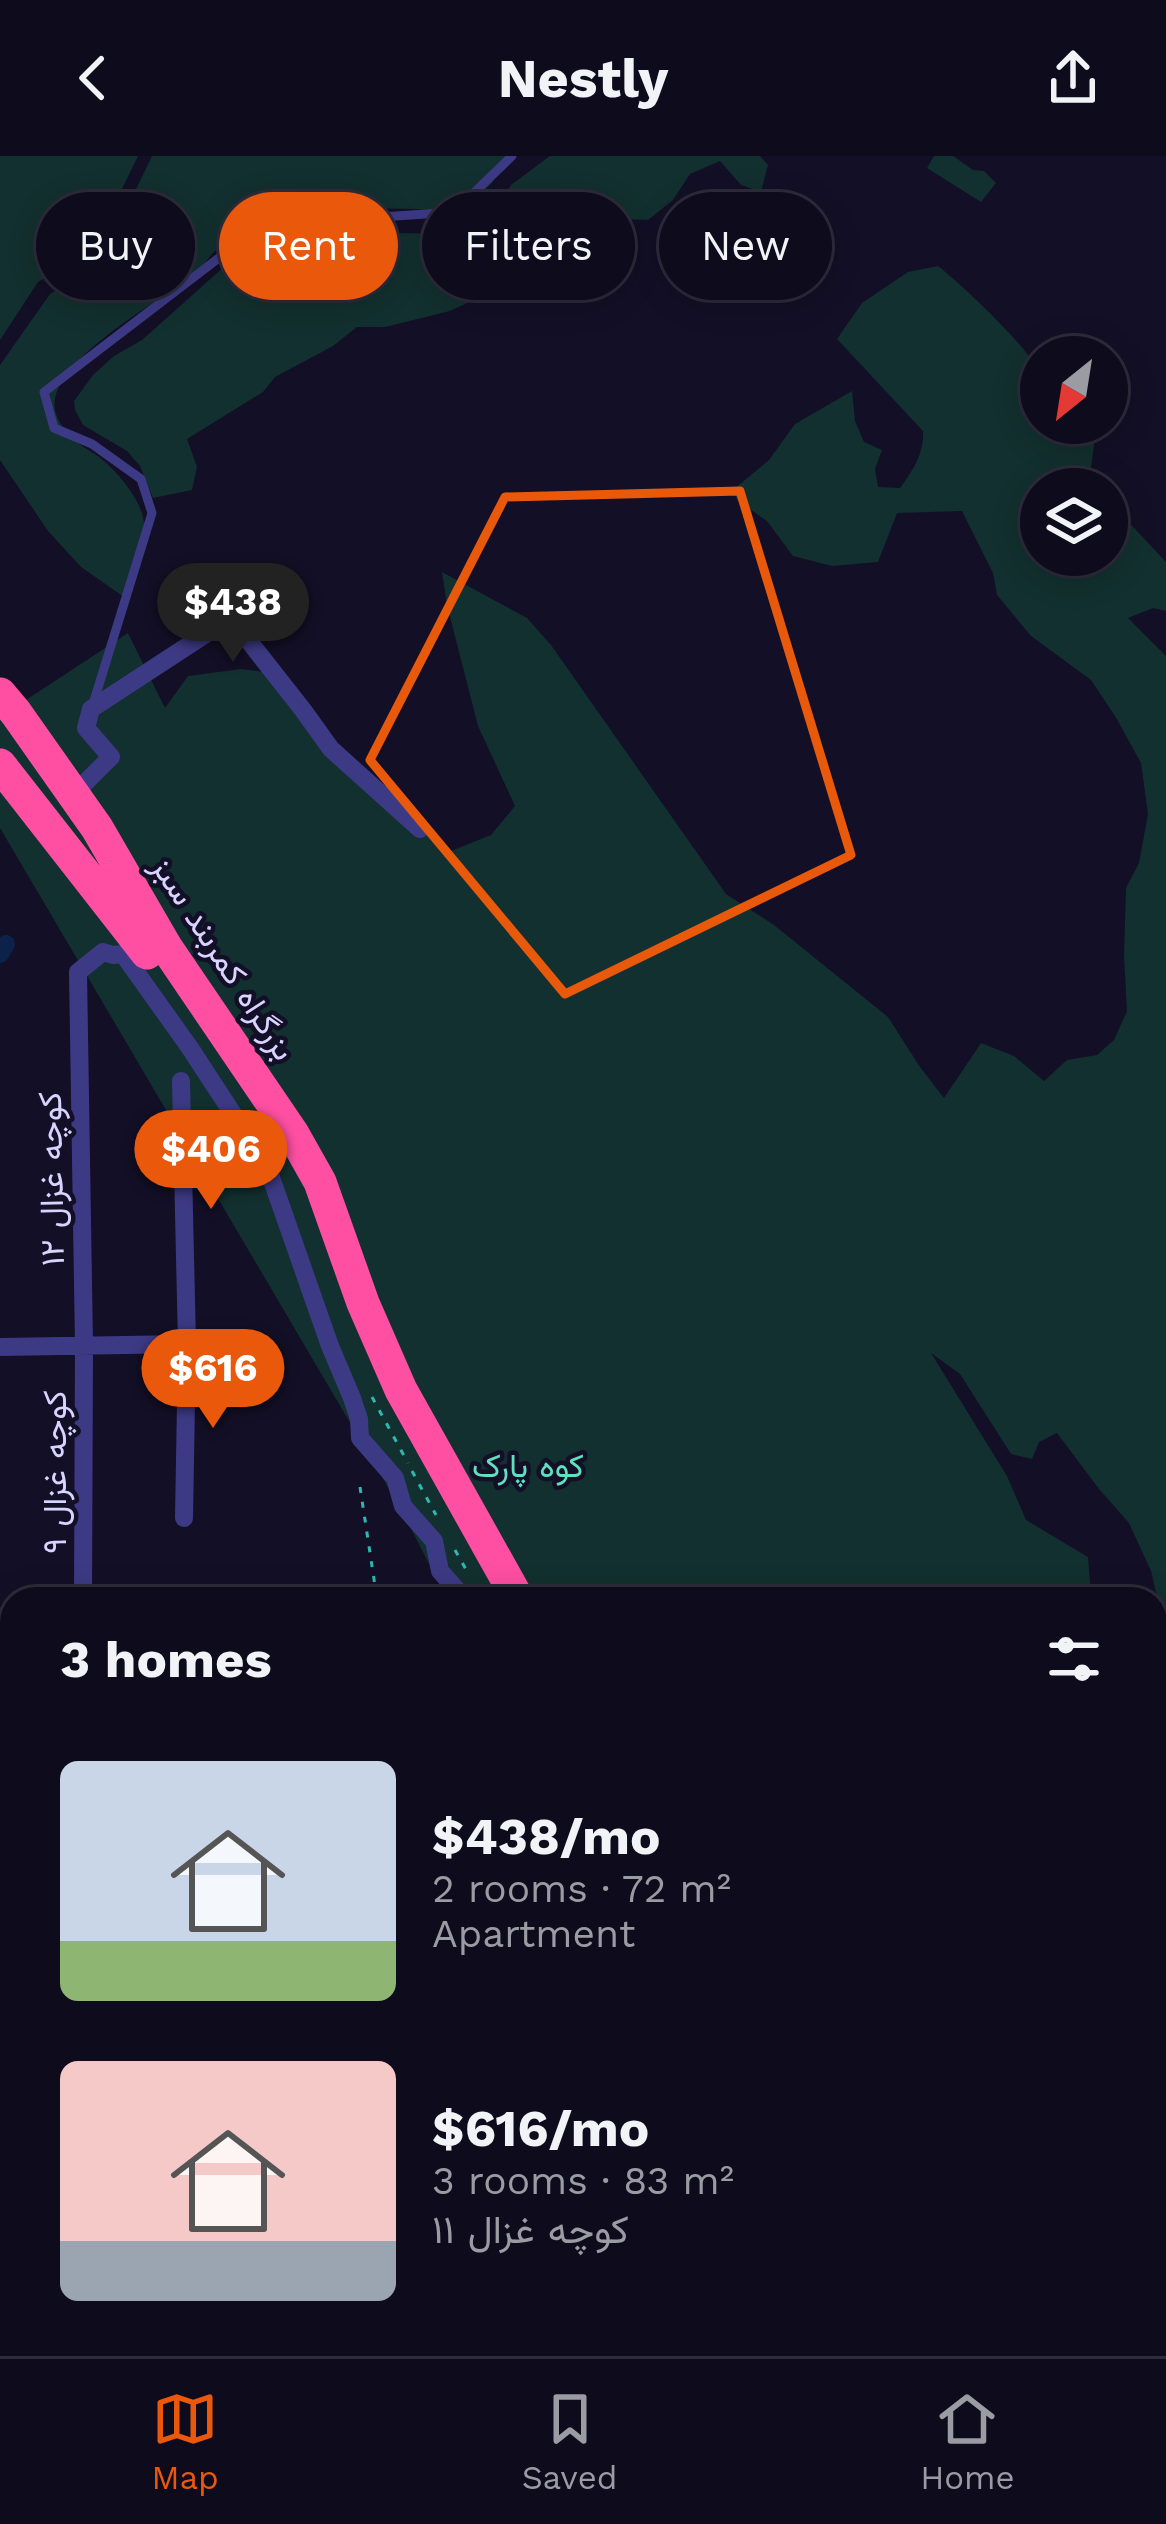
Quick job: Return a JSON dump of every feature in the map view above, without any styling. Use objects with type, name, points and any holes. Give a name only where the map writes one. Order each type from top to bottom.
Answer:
[{"type":"highway","name":"بزرگراه کمربند سبز","points":[[0,694],[98,828],[147,917],[293,1134],[320,1182],[363,1304],[401,1390],[511,1587]]},
{"type":"highway","name":"بزرگراه کمربند سبز","points":[[0,765],[150,957],[274,1144],[301,1192],[384,1400],[487,1587]]},
{"type":"highway","points":[[63,848],[86,849],[98,828]]},
{"type":"street","points":[[73,795],[111,757],[86,728],[91,709],[212,630],[248,640],[331,749],[420,829]]},
{"type":"street","name":"کوچه غزال ۱۲","points":[[84,1346],[78,972],[103,952],[123,953],[267,1166],[352,1398],[360,1438],[395,1478],[404,1506],[434,1541],[440,1571],[454,1587]]},
{"type":"street","points":[[181,1081],[187,1344],[184,1518]]},
{"type":"street","points":[[0,1347],[187,1344]]},
{"type":"street","name":"کوچه غزال ۹","points":[[83,1587],[84,1346]]},
{"type":"lane","points":[[91,709],[152,512],[141,478],[92,444],[54,428],[44,392],[254,231],[309,222],[454,212],[512,156]]},
{"type":"path","points":[[360,1487],[375,1587]]},
{"type":"highlighted area","points":[[740,491],[851,855],[565,994],[370,760],[505,497]]},
{"type":"green space","points":[[0,156],[138,156],[120,192],[36,192],[36,285],[0,340]]},
{"type":"green space","points":[[152,156],[511,156],[483,192],[422,192],[422,209],[398,209],[398,192],[219,192],[219,248],[195,273],[195,192],[135,192]]},
{"type":"green space","points":[[550,156],[760,156],[768,165],[761,192],[741,185],[720,161],[690,174],[678,192],[659,192],[659,211],[648,220],[635,220],[635,192],[506,192]]},
{"type":"green space","points":[[934,156],[953,156],[973,170],[984,171],[996,183],[981,202],[927,168]]},
{"type":"green space","points":[[398,233],[422,234],[422,300],[474,300],[450,311],[385,327],[357,327],[333,346],[275,377],[263,392],[187,439],[197,467],[192,490],[153,498],[140,466],[127,451],[83,425],[74,401],[93,375],[187,300],[195,300],[195,293],[219,271],[219,300],[398,300]]},
{"type":"green space","name":"کوه پارک","points":[[938,266],[1020,346],[1020,444],[1094,444],[1091,468],[1020,468],[1020,576],[1128,576],[1128,521],[1166,562],[1166,611],[1153,608],[1128,618],[1166,656],[1166,1587],[1155,1587],[1129,1523],[1057,1433],[1039,1442],[1032,1459],[1011,1454],[960,1374],[931,1353],[1007,1476],[1026,1520],[1088,1557],[1090,1587],[441,1587],[402,1511],[0,828],[0,717],[128,633],[165,708],[188,676],[241,669],[279,674],[382,806],[451,851],[491,835],[515,806],[478,726],[442,572],[527,618],[551,645],[726,894],[774,925],[888,1017],[944,1098],[981,1043],[1014,1056],[1044,1081],[1067,1060],[1097,1055],[1114,1040],[1127,1011],[1126,888],[1139,863],[1148,814],[1141,763],[1091,680],[1031,636],[997,595],[993,573],[962,511],[897,513],[878,562],[832,566],[793,556],[767,521],[737,500],[734,489],[769,460],[795,424],[852,391],[855,421],[864,442],[882,450],[875,469],[878,487],[900,488],[920,454],[923,431],[837,339],[862,303],[908,272]]},
{"type":"green space","points":[[46,300],[158,300],[84,355],[56,395],[56,414],[71,437],[118,475],[143,516],[141,543],[124,597],[81,567],[48,531],[0,460],[0,365]]},
{"type":"waterway","points":[[0,954],[6,944]]}]
